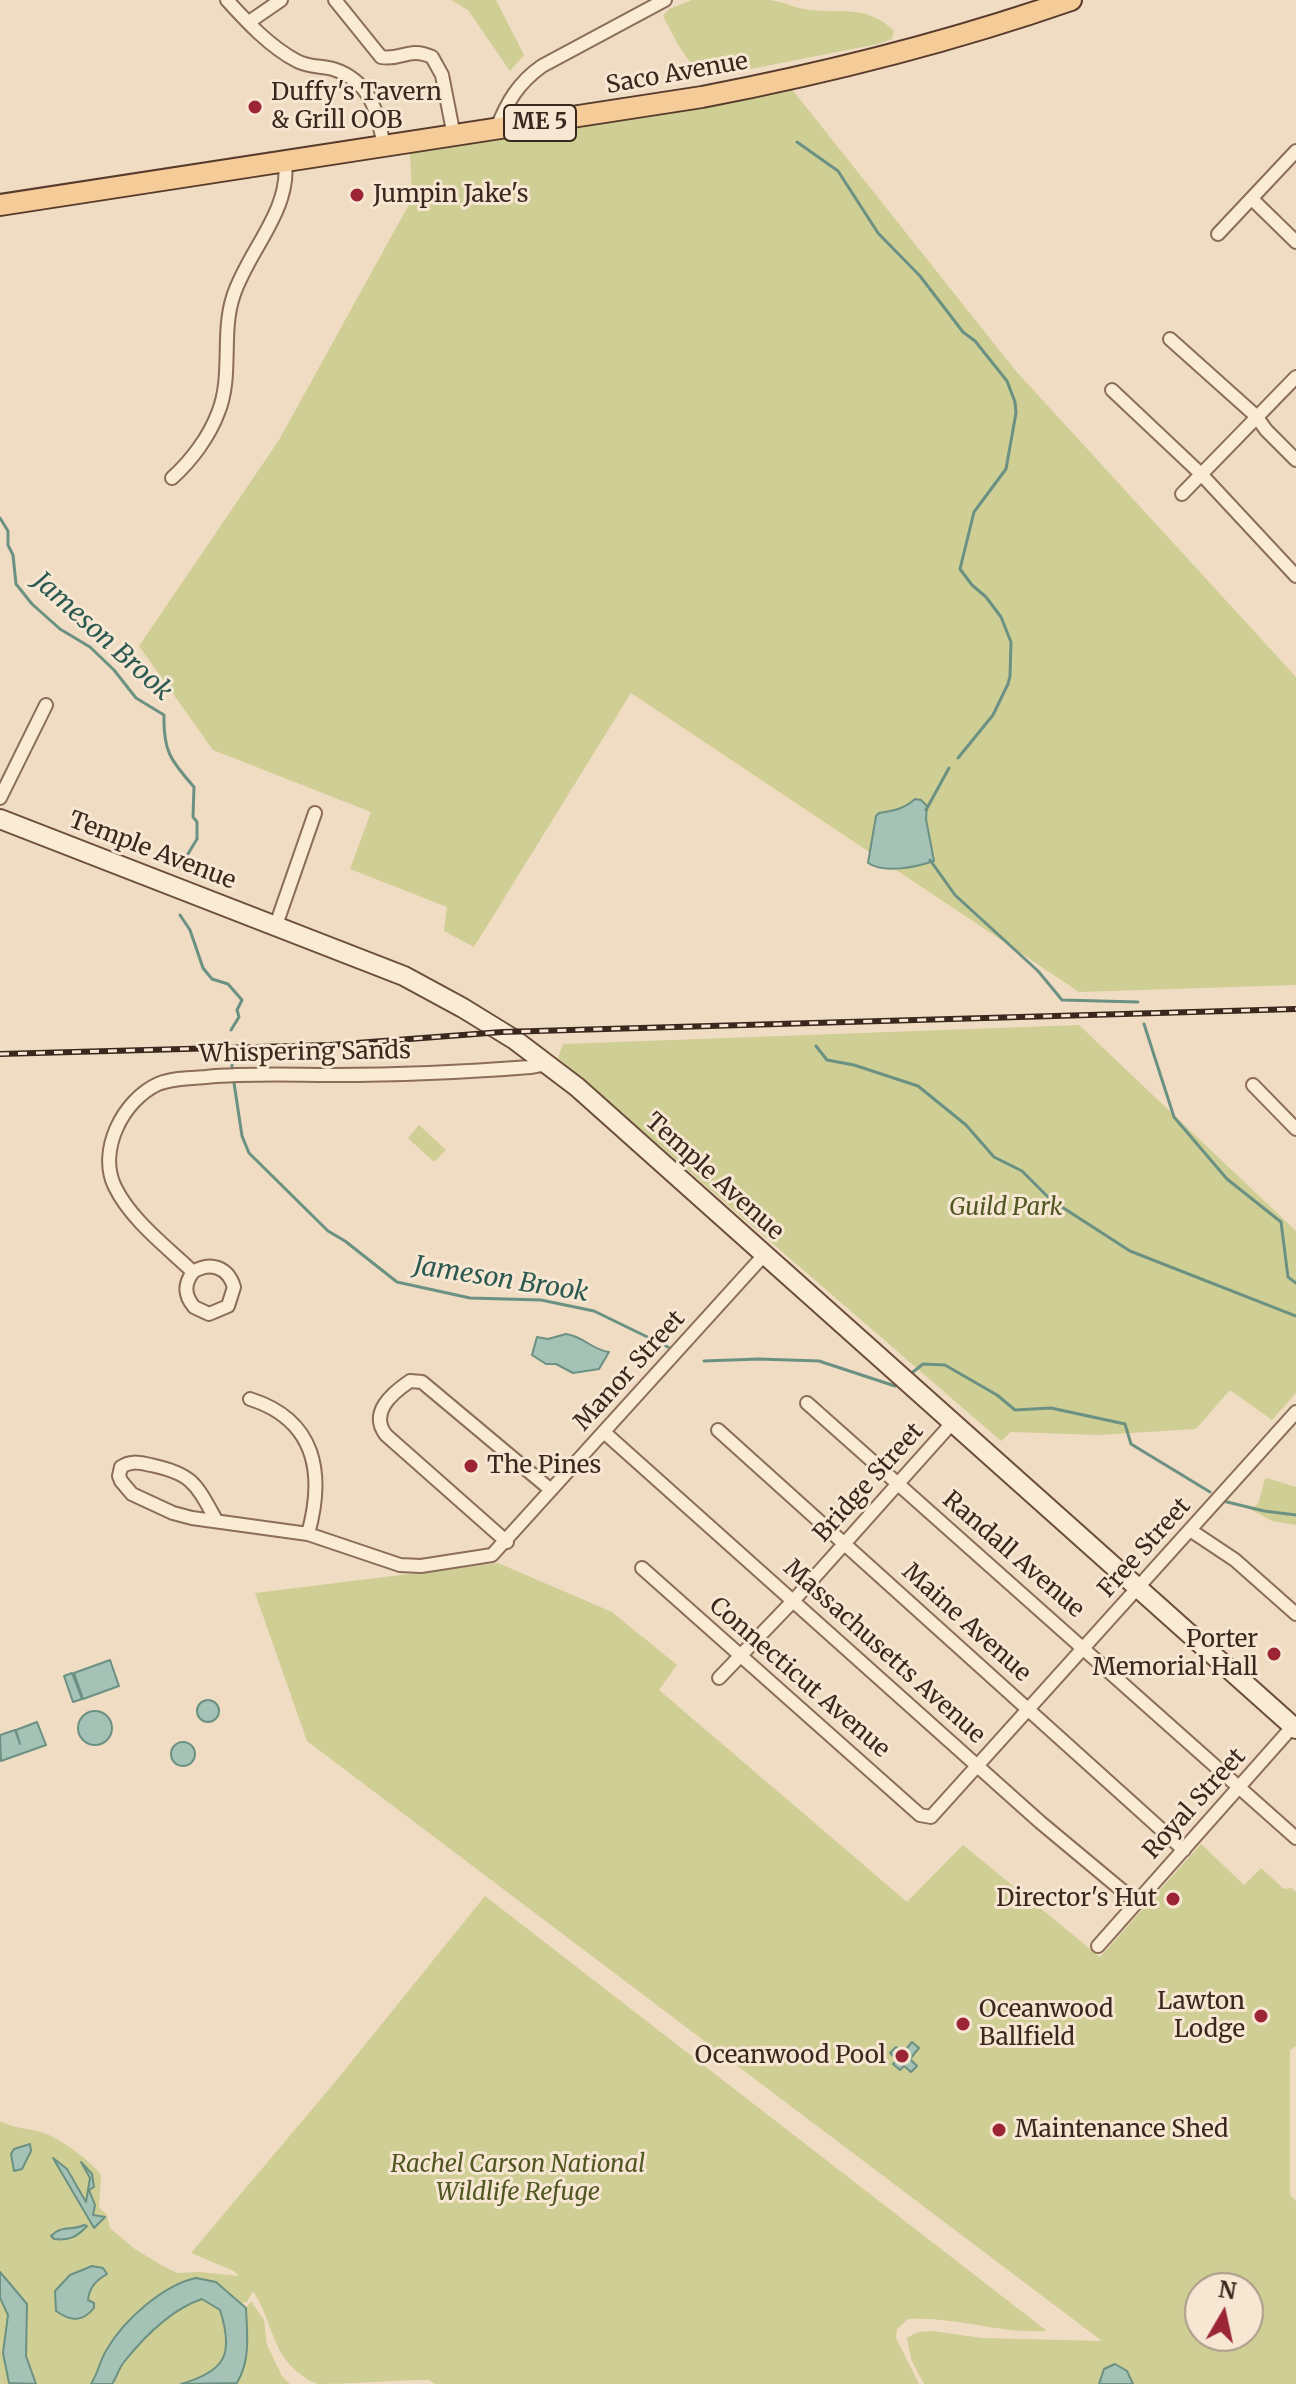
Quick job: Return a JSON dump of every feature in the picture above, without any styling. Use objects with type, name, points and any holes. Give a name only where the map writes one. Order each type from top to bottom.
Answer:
[{"type":"main road","name":"Saco Avenue","points":[[0,205],[496,130],[778,82],[900,53],[1071,0]]},
{"type":"street","points":[[227,0],[288,56],[305,64],[345,74],[368,95],[378,113],[384,147]]},
{"type":"street","points":[[249,22],[281,0]]},
{"type":"street","points":[[335,0],[381,57],[386,59],[414,51],[432,57],[442,75],[454,136]]},
{"type":"street","points":[[496,130],[506,106],[526,78],[551,61],[665,0]]},
{"type":"street","points":[[1218,234],[1296,151]]},
{"type":"street","points":[[172,478],[196,450],[219,412],[232,299],[284,188],[285,162]]},
{"type":"street","points":[[1252,199],[1296,242]]},
{"type":"street","points":[[1170,339],[1256,416],[1296,460]]},
{"type":"street","points":[[1182,494],[1296,377]]},
{"type":"street","points":[[1112,390],[1201,474],[1296,576]]},
{"type":"street","points":[[0,798],[46,705]]},
{"type":"street","points":[[276,925],[315,813]]},
{"type":"street","name":"Temple Avenue","points":[[0,819],[382,966],[427,988],[515,1040],[577,1087],[1294,1727]]},
{"type":"street","name":"Whispering Sands","points":[[193,1272],[123,1201],[111,1177],[110,1151],[121,1120],[135,1100],[152,1088],[177,1079],[255,1073],[332,1075],[468,1071],[547,1064]]},
{"type":"street","points":[[1253,1085],[1296,1129]]},
{"type":"street","name":"Manor Street","points":[[216,1520],[197,1487],[181,1473],[136,1462],[121,1467],[119,1476],[124,1486],[152,1504],[182,1516],[308,1534],[410,1566],[492,1555],[764,1255]]},
{"type":"street","points":[[507,1542],[386,1435],[379,1420],[386,1403],[410,1381],[422,1382],[551,1490]]},
{"type":"street","points":[[250,1399],[270,1405],[291,1420],[301,1432],[311,1454],[317,1499],[308,1534]]},
{"type":"street","name":"Randall Avenue","points":[[807,1403],[1296,1838]]},
{"type":"street","name":"Free Street","points":[[929,1818],[938,1812],[1296,1412]]},
{"type":"street","name":"Bridge Street","points":[[719,1678],[794,1600],[953,1422]]},
{"type":"street","name":"Maine Avenue","points":[[718,1430],[1184,1850]]},
{"type":"street","name":"Massachusetts Avenue","points":[[605,1433],[977,1765],[1136,1902]]},
{"type":"street","points":[[1190,1530],[1235,1560],[1296,1614]]},
{"type":"street","name":"Connecticut Avenue","points":[[642,1568],[920,1815],[929,1818]]},
{"type":"street","name":"Royal Street","points":[[1098,1946],[1294,1727]]},
{"type":"green space","points":[[451,0],[496,0],[524,55],[510,71],[468,10]]},
{"type":"green space","points":[[692,0],[769,0],[805,9],[854,12],[874,17],[894,31],[892,39],[878,44],[715,76],[705,73],[690,61],[663,16],[669,9]]},
{"type":"green space","points":[[787,83],[1015,370],[1296,677],[1296,985],[1079,992],[631,693],[474,947],[444,931],[447,907],[350,869],[371,812],[213,750],[139,646],[279,440],[412,199],[410,152],[610,118]]},
{"type":"green space","name":"Guild Park","points":[[1079,1025],[1296,1231],[1296,1393],[1272,1420],[1230,1390],[1196,1429],[1098,1435],[1011,1432],[1001,1441],[558,1058],[563,1044]]},
{"type":"green space","points":[[419,1125],[446,1150],[434,1162],[408,1138]]},
{"type":"green space","points":[[1267,1478],[1296,1487],[1296,1525],[1272,1521],[1252,1510],[1259,1502]]},
{"type":"green space","points":[[498,1563],[612,1612],[677,1665],[659,1690],[907,1902],[963,1845],[1100,1957],[1201,1844],[1244,1885],[1261,1868],[1284,1889],[1291,1888],[1296,1892],[1296,2046],[1290,2050],[1290,2195],[1296,2201],[1296,2384],[1133,2384],[1130,2376],[1104,2369],[1099,2384],[924,2384],[911,2359],[907,2338],[918,2332],[982,2338],[1102,2341],[307,1741],[255,1593]]},
{"type":"green space","name":"Rachel Carson National Wildlife Refuge","points":[[485,1896],[1047,2331],[908,2319],[897,2329],[896,2338],[919,2384],[435,2384],[429,2380],[318,2384],[302,2376],[284,2358],[253,2291],[247,2302],[242,2303],[216,2283],[198,2280],[167,2290],[138,2312],[106,2349],[91,2384],[36,2384],[26,2356],[27,2304],[0,2272],[0,2121],[53,2137],[89,2162],[101,2175],[99,2207],[107,2215],[110,2228],[135,2249],[177,2273],[239,2276],[191,2253],[335,2082]],"holes":[[[54,2159],[67,2169],[87,2203],[89,2190],[94,2205],[92,2215],[105,2217],[94,2227]],[[61,2228],[85,2229],[69,2240],[54,2239],[52,2233]],[[92,2266],[103,2268],[107,2274],[96,2281],[90,2291],[88,2299],[93,2303],[89,2313],[71,2318],[63,2316],[56,2309],[55,2292],[70,2275]]]},
{"type":"green space","points":[[0,2289],[7,2296],[19,2384],[0,2384]]},
{"type":"green space","points":[[193,2292],[228,2307],[229,2366],[207,2384],[102,2384],[109,2368]]},
{"type":"green space","points":[[251,2301],[264,2320],[267,2345],[282,2376],[290,2384],[235,2384],[248,2353],[246,2308]]},
{"type":"shaded area","points":[[915,799],[927,806],[926,819],[934,861],[892,869],[868,863],[876,816]]},
{"type":"shaded area","points":[[566,1334],[609,1352],[599,1369],[573,1373],[556,1364],[546,1364],[532,1355],[537,1337],[548,1339]]},
{"type":"shaded area","points":[[110,1660],[119,1686],[83,1699],[74,1673]]},
{"type":"shaded area","points":[[72,1673],[82,1699],[73,1702],[64,1676]]},
{"type":"shaded area","points":[[208,1700],[216,1703],[219,1711],[216,1719],[208,1722],[200,1719],[197,1711],[200,1703]]},
{"type":"shaded area","points":[[95,1711],[107,1716],[112,1728],[107,1740],[95,1745],[83,1740],[78,1728],[83,1716]]},
{"type":"shaded area","points":[[37,1722],[46,1745],[1,1761],[0,1735],[15,1730],[20,1744],[16,1730]]},
{"type":"shaded area","points":[[178,1742],[188,1742],[195,1749],[195,1759],[188,1766],[178,1766],[171,1759],[171,1749]]},
{"type":"shaded area","name":"Oceanwood Pool","points":[[912,2042],[919,2048],[910,2059],[917,2066],[911,2072],[904,2066],[900,2070],[893,2064],[897,2060],[890,2053],[896,2047],[903,2053]]},
{"type":"shaded area","points":[[30,2144],[31,2151],[22,2169],[14,2171],[11,2154],[14,2149]]},
{"type":"shaded area","points":[[53,2158],[67,2169],[86,2202],[90,2178],[81,2162],[92,2174],[94,2187],[89,2190],[95,2205],[93,2215],[105,2217],[94,2228]]},
{"type":"shaded area","points":[[87,2226],[72,2237],[54,2239],[51,2236],[58,2230]]},
{"type":"shaded area","points":[[92,2266],[103,2268],[107,2274],[90,2291],[88,2300],[94,2303],[94,2308],[76,2319],[56,2311],[55,2291],[70,2275]]},
{"type":"shaded area","points":[[0,2272],[27,2304],[26,2356],[36,2384],[9,2383],[3,2353],[8,2315],[0,2298]]},
{"type":"shaded area","points":[[196,2278],[216,2282],[246,2308],[246,2356],[237,2383],[181,2384],[217,2366],[226,2349],[220,2310],[202,2299],[169,2317],[150,2334],[124,2362],[112,2384],[91,2384],[107,2349],[123,2327],[158,2296]]},
{"type":"shaded area","points":[[1115,2364],[1127,2371],[1133,2384],[1099,2384],[1104,2369]]},
{"type":"waterway","points":[[797,142],[838,171],[878,233],[920,276],[963,332],[975,341],[1007,381],[1015,402],[1016,413],[1006,469],[974,512],[960,569],[1001,617],[1011,642],[1010,676],[993,715],[958,758]]},
{"type":"waterway","name":"Jameson Brook","points":[[0,518],[8,531],[16,584],[32,604],[60,629],[90,647],[114,670],[136,698],[164,715],[165,738],[170,755],[194,787],[193,817],[197,822],[197,839],[180,867]]},
{"type":"waterway","points":[[926,810],[949,768]]},
{"type":"waterway","points":[[930,860],[955,895],[1038,971],[1062,1000],[1138,1002]]},
{"type":"waterway","name":"Jameson Brook","points":[[180,915],[190,930],[203,968],[212,979],[228,984],[242,1000],[237,1010],[239,1017],[231,1030]]},
{"type":"waterway","points":[[1144,1024],[1174,1117],[1227,1179],[1281,1222],[1288,1277],[1296,1283]]},
{"type":"waterway","points":[[816,1046],[827,1060],[854,1065],[918,1086],[966,1125],[994,1157],[1022,1171],[1051,1200],[1130,1251],[1296,1316]]},
{"type":"waterway","name":"Jameson Brook","points":[[232,1058],[232,1067]]},
{"type":"waterway","name":"Jameson Brook","points":[[234,1083],[242,1136],[249,1153],[328,1231],[397,1282],[470,1298],[541,1300],[594,1311],[668,1347]]},
{"type":"waterway","points":[[704,1361],[819,1361],[895,1386]]},
{"type":"waterway","points":[[913,1372],[923,1364],[945,1365],[997,1395],[1015,1410],[1051,1408],[1125,1424],[1131,1444],[1210,1492]]},
{"type":"waterway","points":[[1223,1501],[1296,1515]]},
{"type":"railway","points":[[0,1054],[330,1045],[502,1032],[1296,1009]]},
{"type":"place","name":"Duffy's Tavern & Grill OOB","points":[[255,107]]},
{"type":"place","name":"Jumpin Jake's","points":[[357,195]]},
{"type":"place","name":"The Pines","points":[[471,1466]]},
{"type":"place","name":"Porter Memorial Hall","points":[[1274,1654]]},
{"type":"place","name":"Director's Hut","points":[[1173,1899]]},
{"type":"place","name":"Lawton Lodge","points":[[1261,2016]]},
{"type":"place","name":"Oceanwood Ballfield","points":[[963,2024]]},
{"type":"place","name":"Oceanwood Pool","points":[[902,2056]]},
{"type":"place","name":"Maintenance Shed","points":[[999,2130]]}]
